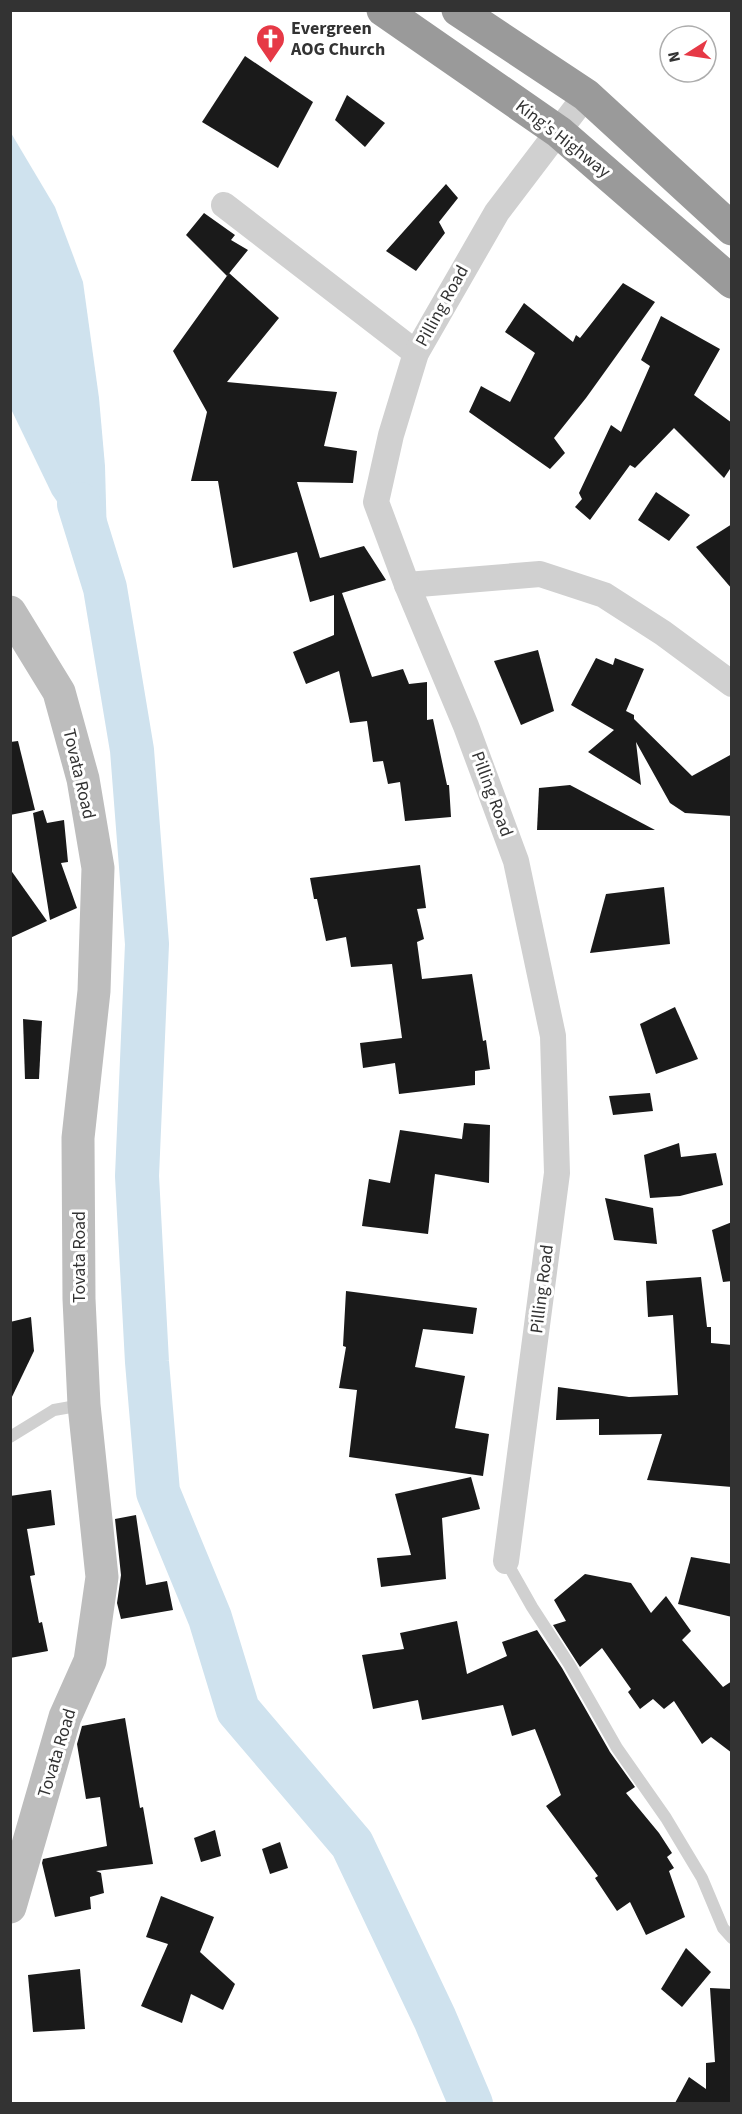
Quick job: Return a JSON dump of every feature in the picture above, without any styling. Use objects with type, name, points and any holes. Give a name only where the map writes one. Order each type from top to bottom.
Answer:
[{"type":"highway","name":"King's Highway","points":[[383,10],[560,132],[732,282]]},
{"type":"highway","points":[[458,10],[488,22],[586,95],[732,229]]},
{"type":"street","name":"Pilling Road","points":[[506,1561],[557,1173],[554,1036],[516,861],[466,726],[407,585],[376,502],[392,435],[416,352],[497,212],[586,95]]},
{"type":"street","points":[[224,206],[416,352]]},
{"type":"street","points":[[407,585],[540,574],[604,594],[663,633],[732,684]]},
{"type":"street","name":"Tovata Road","points":[[10,612],[59,692],[83,779],[98,868],[94,991],[78,1138],[79,1299],[84,1405],[102,1577],[90,1661],[66,1717],[10,1907]]},
{"type":"lane","points":[[10,1437],[54,1410],[84,1405]]},
{"type":"lane","points":[[506,1561],[532,1607],[569,1664],[616,1748],[666,1818],[702,1878],[723,1928],[732,1938]]},
{"type":"water","points":[[11,133],[55,207],[83,282],[99,398],[105,466],[108,576],[52,494],[11,409]]},
{"type":"building","points":[[245,56],[313,102],[278,168],[202,122]]},
{"type":"building","points":[[347,95],[385,123],[365,147],[335,120]]},
{"type":"building","points":[[446,184],[458,198],[439,222],[445,233],[416,271],[386,251]]},
{"type":"building","points":[[204,213],[235,235],[231,240],[248,250],[227,276],[186,235]]},
{"type":"building","points":[[229,273],[279,318],[227,382],[337,392],[324,446],[357,451],[353,483],[297,482],[320,558],[364,546],[386,580],[342,593],[372,677],[403,669],[409,684],[427,682],[427,720],[433,719],[447,785],[449,785],[451,817],[405,821],[400,782],[388,784],[383,761],[373,762],[367,721],[350,723],[339,671],[306,684],[293,652],[334,635],[334,595],[310,602],[297,552],[233,568],[218,481],[191,481],[207,412],[173,351]]},
{"type":"building","points":[[623,283],[655,302],[586,398],[554,438],[565,453],[550,469],[469,412],[481,386],[510,402],[535,353],[505,332],[524,303],[573,342],[576,335],[580,338]]},
{"type":"building","points":[[661,316],[720,349],[694,395],[732,423],[732,466],[724,478],[674,428],[635,468],[630,465],[590,520],[575,507],[582,499],[579,493],[611,425],[621,432],[650,366],[641,360]]},
{"type":"building","points":[[656,492],[690,515],[669,541],[638,520]]},
{"type":"building","points":[[732,524],[732,589],[696,547]]},
{"type":"building","points":[[538,650],[554,711],[521,725],[494,661]]},
{"type":"building","points":[[596,658],[613,665],[615,658],[644,669],[626,711],[634,715],[634,719],[692,776],[732,754],[732,816],[685,813],[670,803],[636,742],[641,785],[588,752],[614,730],[571,705]]},
{"type":"building","points":[[18,741],[35,810],[10,815],[10,742]]},
{"type":"building","points":[[570,785],[655,830],[537,830],[539,788]]},
{"type":"building","points":[[43,810],[47,823],[64,820],[68,862],[61,863],[77,908],[50,920],[33,813]]},
{"type":"building","points":[[420,865],[426,908],[417,909],[424,939],[417,942],[422,979],[472,974],[490,1069],[475,1071],[475,1085],[399,1094],[395,1063],[363,1068],[360,1043],[402,1038],[392,964],[351,967],[346,937],[326,941],[310,878]]},
{"type":"building","points":[[10,869],[47,921],[10,938]]},
{"type":"building","points":[[664,887],[670,944],[590,953],[606,894]]},
{"type":"building","points":[[675,1007],[698,1059],[656,1074],[640,1024]]},
{"type":"building","points":[[23,1019],[42,1021],[39,1079],[25,1079]]},
{"type":"building","points":[[650,1093],[653,1111],[613,1115],[609,1096]]},
{"type":"building","points":[[464,1123],[490,1125],[489,1183],[435,1174],[428,1234],[362,1226],[369,1179],[390,1183],[400,1130],[462,1139]]},
{"type":"building","points":[[679,1143],[681,1157],[716,1153],[723,1185],[680,1196],[650,1198],[644,1155]]},
{"type":"building","points":[[605,1198],[653,1208],[657,1244],[614,1240]]},
{"type":"building","points":[[732,1222],[732,1281],[723,1282],[712,1230]]},
{"type":"building","points":[[701,1277],[707,1327],[711,1327],[711,1343],[732,1345],[732,1487],[647,1480],[662,1434],[599,1435],[599,1419],[556,1420],[558,1387],[629,1397],[678,1395],[673,1315],[648,1317],[646,1281]]},
{"type":"building","points":[[346,1291],[477,1308],[473,1334],[423,1329],[415,1367],[465,1376],[455,1428],[489,1434],[483,1476],[349,1457],[357,1390],[339,1388],[346,1347],[343,1346]]},
{"type":"building","points":[[31,1317],[34,1351],[10,1401],[10,1322]]},
{"type":"building","points":[[471,1477],[480,1509],[442,1518],[446,1579],[381,1587],[377,1558],[411,1555],[395,1494]]},
{"type":"building","points":[[51,1490],[55,1525],[27,1529],[35,1575],[30,1576],[39,1623],[42,1622],[48,1651],[10,1658],[10,1496]]},
{"type":"building","points":[[136,1515],[146,1585],[167,1581],[173,1610],[121,1619],[117,1603],[121,1575],[115,1519]]},
{"type":"building","points":[[691,1557],[732,1564],[732,1617],[678,1604]]},
{"type":"building","points":[[585,1574],[631,1583],[651,1613],[666,1596],[691,1631],[682,1640],[723,1687],[732,1681],[732,1753],[711,1737],[702,1744],[674,1701],[664,1709],[653,1699],[640,1709],[628,1692],[631,1689],[602,1648],[580,1667],[553,1625],[566,1621],[554,1600]]},
{"type":"building","points":[[457,1621],[467,1674],[507,1656],[502,1642],[537,1630],[562,1668],[610,1752],[635,1787],[626,1793],[659,1833],[672,1853],[667,1857],[674,1868],[669,1871],[685,1917],[646,1935],[630,1902],[617,1911],[595,1878],[598,1876],[546,1806],[561,1795],[535,1729],[512,1736],[503,1705],[422,1720],[418,1700],[373,1709],[362,1655],[404,1649],[400,1633]]},
{"type":"building","points":[[125,1718],[140,1808],[143,1807],[153,1864],[96,1871],[101,1873],[104,1893],[90,1897],[91,1909],[55,1917],[43,1859],[107,1846],[100,1797],[86,1799],[77,1744],[82,1726]]},
{"type":"building","points":[[215,1830],[221,1856],[201,1862],[194,1838]]},
{"type":"building","points":[[280,1842],[288,1868],[270,1874],[262,1849]]},
{"type":"building","points":[[161,1896],[214,1917],[200,1952],[235,1984],[223,2010],[191,1994],[182,2023],[141,2006],[168,1944],[146,1937]]},
{"type":"building","points":[[686,1948],[711,1972],[682,2007],[661,1989]]},
{"type":"building","points":[[80,1969],[85,2029],[33,2032],[28,1975]]},
{"type":"building","points":[[710,1988],[732,1989],[732,2103],[675,2103],[689,2077],[706,2089],[706,2063],[715,2062]]},
{"type":"waterway","points":[[79,504],[105,588],[132,750],[147,944],[137,1176],[147,1362],[158,1492],[210,1618],[238,1710],[352,1844],[435,2019],[471,2104]]},
{"type":"place","name":"Evergreen AOG Church","points":[[270,64]]}]
